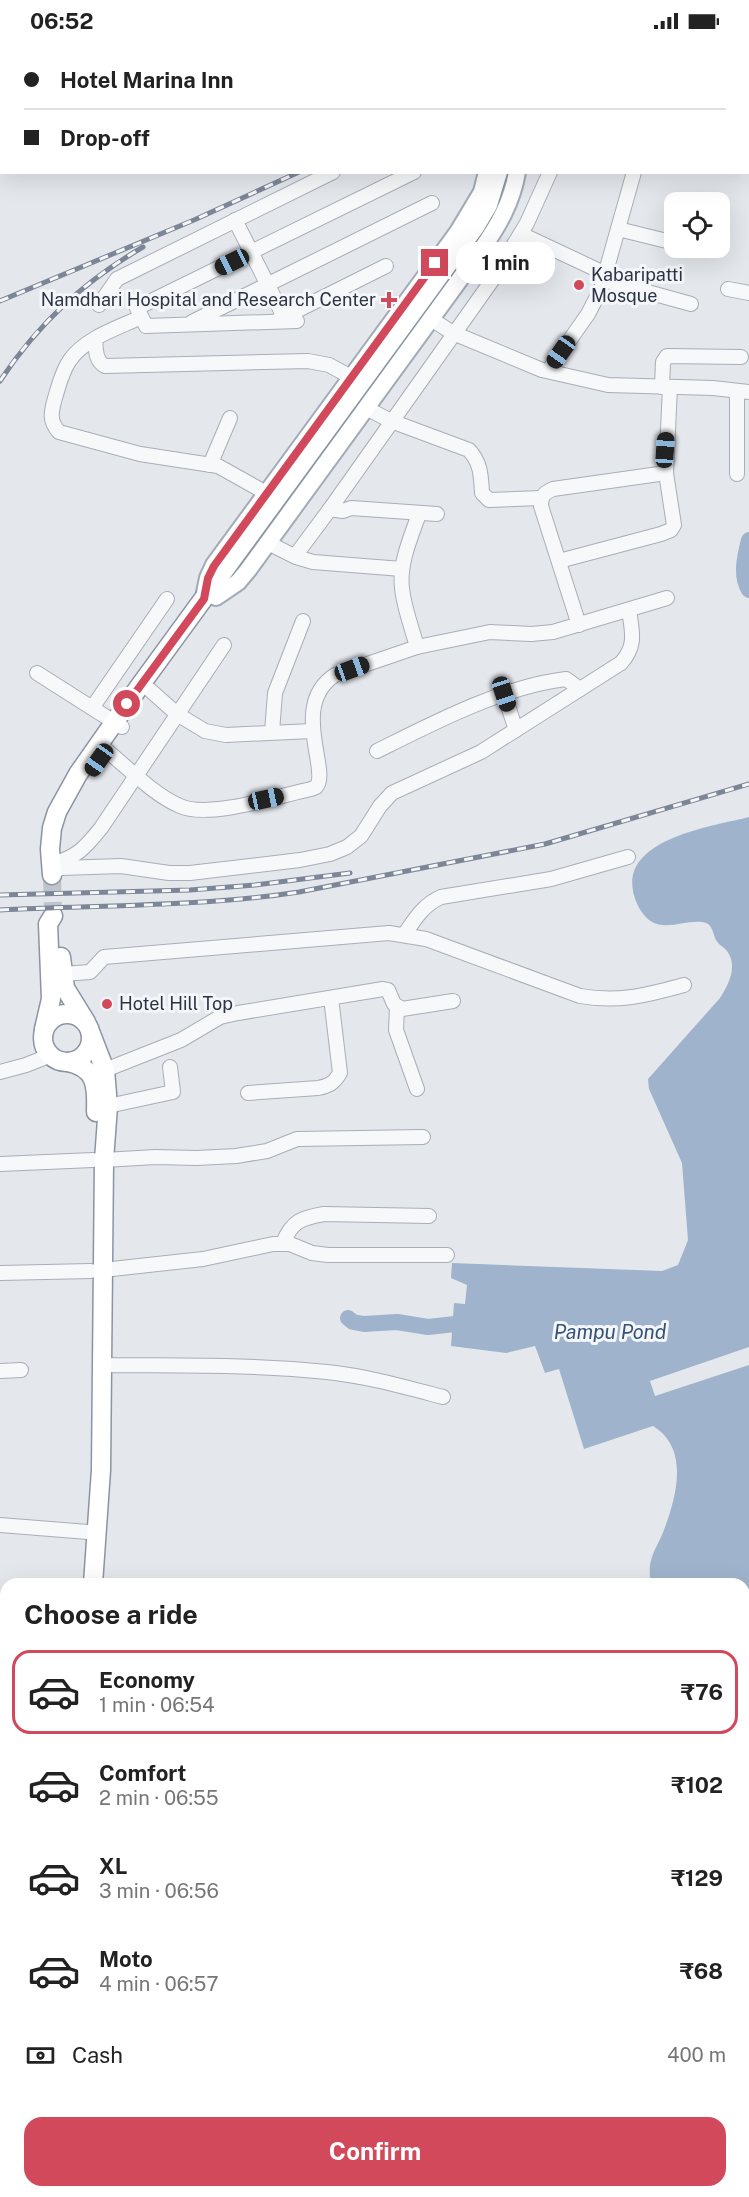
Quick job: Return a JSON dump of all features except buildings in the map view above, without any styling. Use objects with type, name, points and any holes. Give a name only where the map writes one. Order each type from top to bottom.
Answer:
[{"type":"highway","points":[[51,870],[52,828],[57,812],[78,774],[118,725],[206,604],[475,227],[488,205],[497,174]]},
{"type":"highway","points":[[235,564],[480,234],[497,207],[506,174]]},
{"type":"highway","points":[[52,828],[62,818],[106,750],[118,725],[150,690],[206,604]]},
{"type":"highway","points":[[84,1578],[88,1532],[99,1160],[95,1085],[86,1068],[59,1059],[44,1045],[44,1033],[51,1005],[48,924],[53,914],[57,924],[65,988],[89,1029],[105,1070],[108,1106],[99,1160]]},
{"type":"highway","points":[[44,1033],[49,1022],[59,1015],[71,1014],[83,1019],[89,1029],[88,1051],[79,1059],[59,1059]]},
{"type":"highway","points":[[93,1578],[101,1470],[102,1365],[97,1270]]},
{"type":"main road","points":[[206,604],[208,578],[214,566],[470,215],[482,192],[486,174]]},
{"type":"main road","points":[[206,604],[238,582],[431,319],[495,229],[509,203],[516,174]]},
{"type":"street","points":[[99,305],[117,279],[329,174]]},
{"type":"street","points":[[386,266],[285,320],[146,326],[137,308],[410,174]]},
{"type":"street","points":[[295,556],[391,421],[442,354],[453,333],[493,279],[521,234],[549,174]]},
{"type":"street","points":[[548,371],[588,314],[605,277],[633,174]]},
{"type":"street","points":[[186,325],[432,203]]},
{"type":"street","points":[[235,220],[285,320]]},
{"type":"street","points":[[618,229],[664,240]]},
{"type":"street","points":[[521,234],[605,277],[691,304]]},
{"type":"street","points":[[728,289],[749,293]]},
{"type":"street","points":[[141,317],[95,339],[78,350],[70,360],[63,372],[52,408],[51,418],[54,426],[59,432],[140,454],[218,466],[268,494]]},
{"type":"street","points":[[431,319],[453,333],[537,369],[608,385],[743,391],[737,474]]},
{"type":"street","points":[[95,339],[97,358],[100,364],[105,366],[308,361],[328,365],[351,377]]},
{"type":"street","points":[[559,561],[670,530],[675,519],[666,473],[666,387],[663,362],[667,356],[741,357]]},
{"type":"street","points":[[366,408],[391,421],[469,450],[477,458],[483,493],[489,500],[541,498]]},
{"type":"street","points":[[210,465],[230,418]]},
{"type":"street","points":[[579,625],[541,506],[541,498],[545,492],[553,489],[666,473]]},
{"type":"street","points":[[330,508],[339,511],[355,508],[437,514]]},
{"type":"street","points":[[417,647],[402,587],[402,569],[419,514]]},
{"type":"street","points":[[268,543],[313,562],[402,569]]},
{"type":"street","points":[[106,750],[179,806],[198,811],[221,809],[311,789],[316,787],[321,779],[312,731],[317,699],[326,681],[346,671],[417,647],[490,632],[531,634],[553,632],[667,598]]},
{"type":"street","points":[[92,708],[166,599]]},
{"type":"street","points":[[51,870],[121,866],[169,873],[190,873],[300,860],[347,848],[361,836],[380,806],[392,793],[455,766],[621,663],[630,653],[633,638],[629,610]]},
{"type":"street","points":[[272,732],[275,693],[303,621]]},
{"type":"street","points":[[51,870],[86,847],[137,776],[224,645]]},
{"type":"street","points":[[37,673],[118,725]]},
{"type":"street","points":[[378,751],[462,710],[504,694],[554,680],[566,679],[580,689]]},
{"type":"street","points":[[150,690],[177,714],[205,730],[226,735],[312,731]]},
{"type":"street","points":[[504,694],[516,730]]},
{"type":"street","points":[[404,935],[423,908],[441,897],[551,879],[628,856]]},
{"type":"street","points":[[63,974],[90,972],[104,957],[389,933],[426,939],[580,996],[602,1000],[643,996],[684,985]]},
{"type":"street","points":[[105,1070],[181,1040],[220,1017],[383,989],[388,990],[397,1007],[396,1030],[417,1089]]},
{"type":"street","points":[[248,1093],[318,1088],[329,1086],[336,1080],[340,1073],[331,998]]},
{"type":"street","points":[[397,1007],[402,1009],[453,1001]]},
{"type":"street","points":[[1,1072],[59,1059]]},
{"type":"street","points":[[108,1106],[173,1092],[170,1067]]},
{"type":"street","points":[[0,1164],[236,1156],[267,1151],[297,1139],[423,1137]]},
{"type":"street","points":[[283,1243],[288,1230],[298,1221],[309,1216],[324,1214],[429,1216]]},
{"type":"street","points":[[0,1273],[97,1270],[203,1259],[283,1243],[298,1246],[312,1253],[328,1255],[447,1255]]},
{"type":"street","points":[[102,1365],[215,1366],[328,1372],[385,1382],[443,1397]]},
{"type":"street","points":[[0,1371],[21,1370]]},
{"type":"street","points":[[0,1525],[88,1532]]},
{"type":"water","name":"Pampu Pond","points":[[749,817],[749,1347],[650,1381],[655,1396],[749,1365],[749,1578],[650,1578],[651,1560],[662,1535],[676,1486],[676,1459],[672,1446],[653,1426],[584,1449],[559,1369],[545,1373],[535,1346],[506,1353],[451,1346],[454,1303],[465,1304],[467,1285],[451,1278],[452,1263],[662,1271],[678,1265],[688,1240],[682,1163],[649,1089],[648,1079],[720,998],[729,981],[732,963],[727,951],[717,942],[708,924],[696,922],[664,925],[648,919],[634,895],[634,873],[642,858],[656,847],[694,830]]},
{"type":"waterway","points":[[749,540],[744,572],[749,590]]},
{"type":"waterway","points":[[348,1318],[353,1322],[364,1324],[397,1322],[428,1327],[473,1322]]},
{"type":"tunnel","points":[[52,875],[53,913]]},
{"type":"railway","points":[[0,301],[194,220],[295,174]]},
{"type":"railway","points":[[0,381],[30,341],[63,306],[121,260],[143,247]]},
{"type":"railway","points":[[0,910],[187,903],[299,892],[545,844],[749,784]]},
{"type":"railway","points":[[0,895],[190,890],[255,885],[350,873]]},
{"type":"place","name":"Kabaripatti Mosque","points":[[579,285]]},
{"type":"place","name":"Namdhari Hospital and Research Center","points":[[389,300]]},
{"type":"place","name":"Hotel Hill Top","points":[[107,1004]]},
{"type":"route","points":[[127,704],[204,599],[208,578],[214,566],[435,263]]}]
